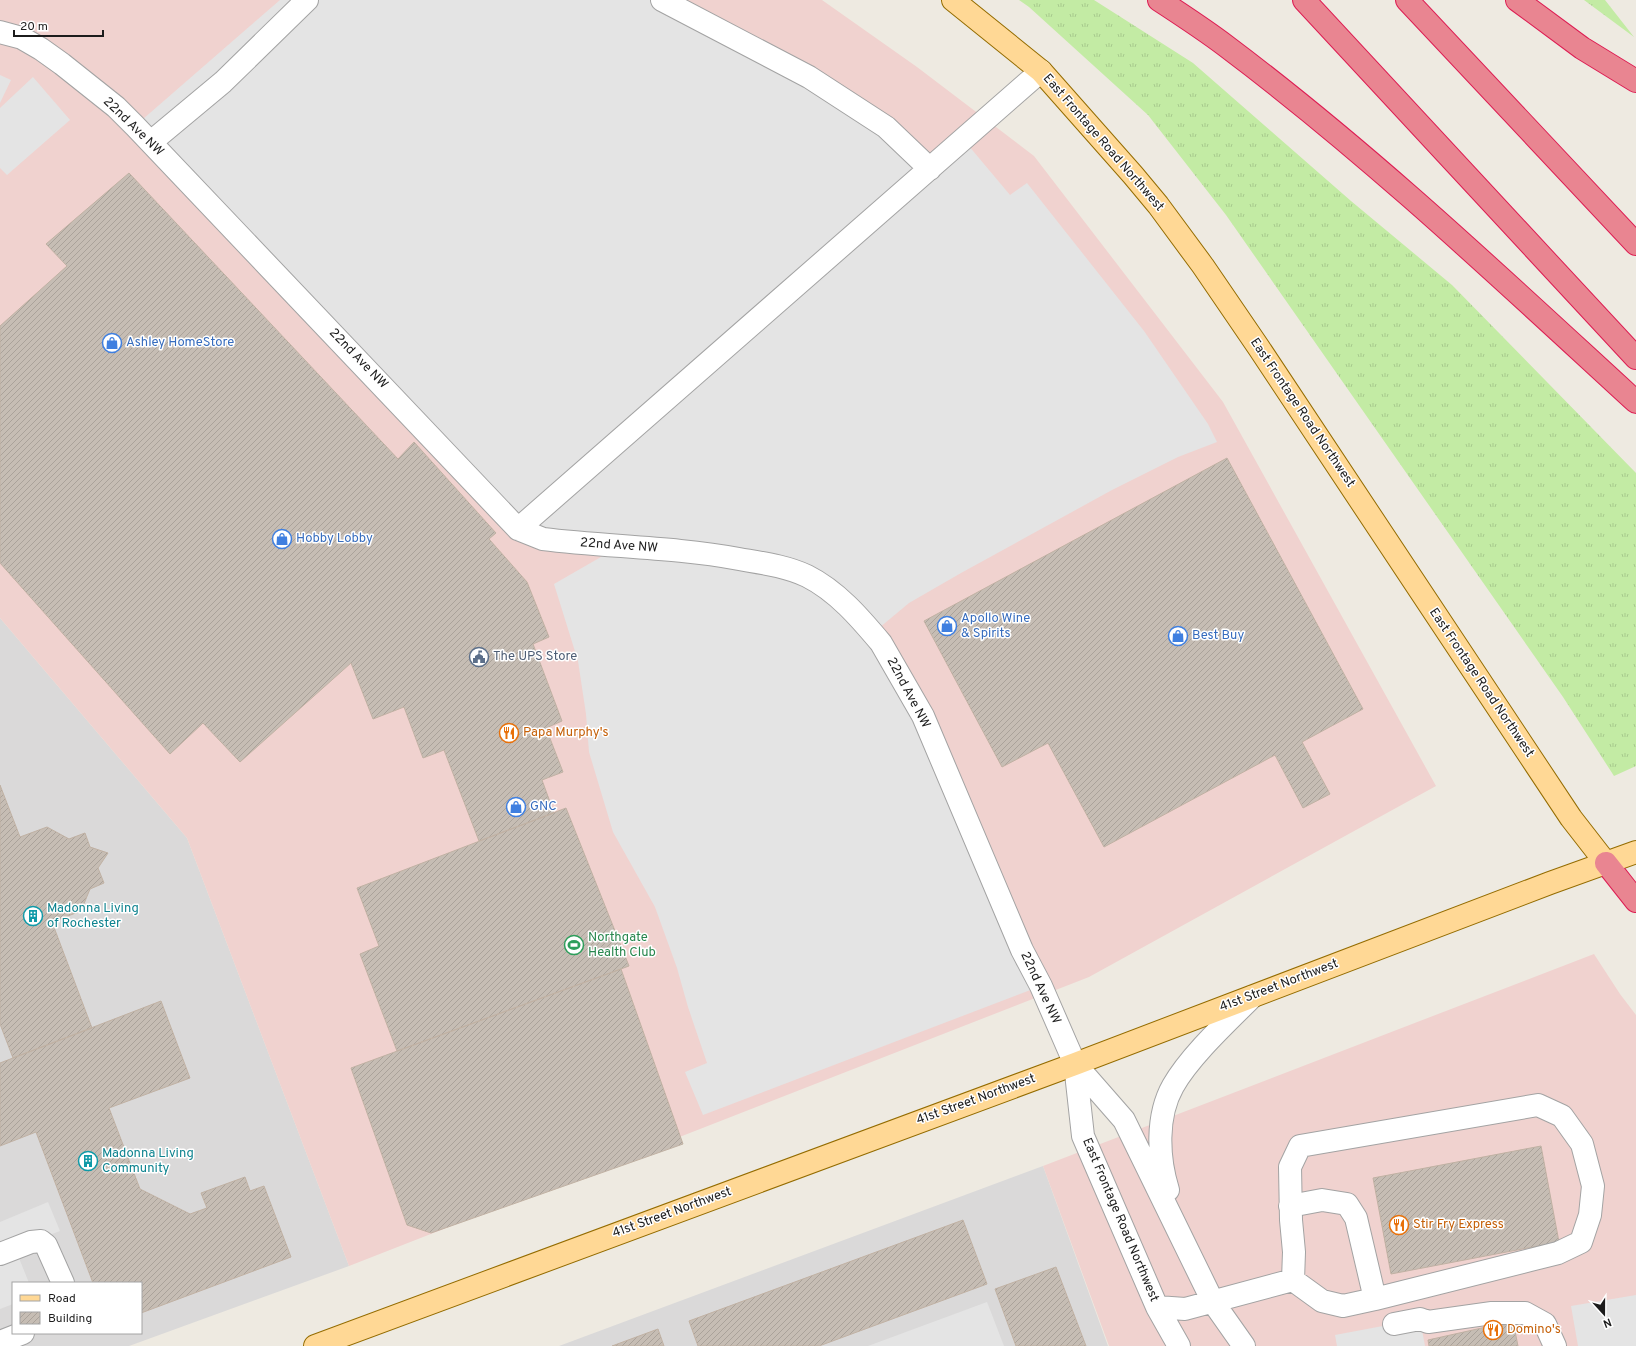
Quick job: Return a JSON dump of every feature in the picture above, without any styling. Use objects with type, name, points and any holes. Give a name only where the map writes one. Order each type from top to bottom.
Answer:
[{"type":"highway","points":[[1159,0],[1225,45],[1274,82],[1354,149],[1471,250],[1636,402]]},
{"type":"highway","points":[[1304,0],[1636,358]]},
{"type":"highway","points":[[1407,0],[1636,244]]},
{"type":"highway","points":[[1517,0],[1582,48],[1636,81]]},
{"type":"highway","points":[[1606,863],[1636,901]]},
{"type":"main road","name":"East Frontage Road Northwest","points":[[953,0],[1040,71],[1133,175],[1203,266],[1571,818],[1606,863]]},
{"type":"main road","name":"41st Street Northwest","points":[[315,1346],[1075,1064],[1636,852]]},
{"type":"street","points":[[151,142],[223,82],[307,0]]},
{"type":"street","points":[[662,0],[809,77],[886,127],[930,169]]},
{"type":"street","name":"22nd Ave NW","points":[[0,32],[22,38],[62,64],[116,107],[518,528],[543,539],[706,553],[775,565],[807,576],[829,590],[856,615],[881,643],[923,716],[1012,928],[1043,992],[1075,1064]]},
{"type":"street","points":[[518,528],[930,169],[1040,71]]},
{"type":"street","points":[[1182,1239],[1162,1171],[1160,1140],[1165,1109],[1173,1086],[1192,1059],[1252,997]]},
{"type":"street","points":[[1075,1064],[1124,1120],[1214,1302],[1244,1346]]},
{"type":"street","name":"East Frontage Road Northwest","points":[[1075,1064],[1083,1136],[1157,1307],[1179,1346]]},
{"type":"street","points":[[1538,1105],[1562,1116],[1582,1144],[1593,1186],[1590,1215],[1581,1242],[1558,1253],[1343,1306],[1322,1301],[1293,1280],[1294,1252],[1290,1206],[1290,1167],[1300,1146],[1538,1105]]},
{"type":"street","points":[[1290,1206],[1322,1200],[1347,1204],[1356,1218],[1375,1299]]},
{"type":"street","points":[[0,1254],[31,1242],[41,1241],[46,1245],[63,1282]]},
{"type":"street","points":[[1157,1307],[1185,1309],[1293,1280]]},
{"type":"street","points":[[1394,1324],[1420,1319],[1428,1322],[1492,1313],[1525,1313],[1545,1324],[1555,1346]]},
{"type":"street","points":[[0,1342],[20,1334]]},
{"type":"shaded area","points":[[0,0],[822,0],[917,67],[1034,156],[1223,402],[1436,786],[1089,977],[349,1266],[187,838],[0,618]]},
{"type":"shaded area","points":[[280,0],[662,0],[809,77],[929,169],[963,139],[1010,195],[1027,183],[1144,331],[1208,424],[1217,442],[1178,457],[1112,490],[961,573],[909,603],[873,633],[1041,986],[703,1115],[685,1072],[707,1063],[688,1007],[677,968],[655,907],[613,832],[589,752],[586,714],[578,661],[554,584],[620,546],[543,539],[135,126]]},
{"type":"shaded area","points":[[0,75],[11,80],[0,103]]},
{"type":"shaded area","points":[[33,77],[70,120],[7,175],[0,168],[0,108]]},
{"type":"shaded area","name":"Madonna Living Community","points":[[0,618],[187,838],[349,1266],[129,1346],[0,1346]]},
{"type":"shaded area","points":[[1594,954],[1620,994],[1636,1015],[1636,1346],[1109,1346],[1043,1166]]},
{"type":"shaded area","points":[[1043,1166],[1108,1346],[559,1346]]},
{"type":"shaded area","points":[[48,1202],[60,1231],[15,1248],[29,1282],[12,1282],[12,1304],[0,1309],[0,1222]]},
{"type":"shaded area","points":[[1636,1295],[1636,1346],[1578,1346],[1571,1306]]},
{"type":"shaded area","points":[[987,1302],[1004,1346],[868,1346]]},
{"type":"shaded area","points":[[1420,1319],[1425,1346],[1337,1346],[1335,1335]]},
{"type":"green space","points":[[1019,0],[1094,0],[1193,63],[1351,201],[1452,285],[1636,473],[1636,766],[1614,776],[1563,697],[1226,215],[1148,115],[1029,7]]},
{"type":"green space","points":[[1584,0],[1605,0],[1634,37]]},
{"type":"building","points":[[129,173],[398,459],[414,442],[496,533],[489,539],[527,582],[549,637],[533,644],[562,721],[546,728],[563,772],[542,780],[554,813],[479,841],[444,750],[423,758],[404,707],[373,719],[351,663],[240,762],[203,723],[170,754],[0,563],[0,326],[67,266],[46,244]]},
{"type":"building","points":[[1227,458],[1363,709],[1302,742],[1330,794],[1303,808],[1275,755],[1104,847],[1048,743],[1002,767],[924,621]]},
{"type":"building","name":"Madonna Living of Rochester","points":[[0,785],[20,837],[47,827],[69,839],[85,833],[90,847],[108,853],[98,868],[104,883],[90,889],[81,911],[52,922],[92,1028],[13,1058],[0,1024]]},
{"type":"building","points":[[566,808],[629,966],[397,1051],[360,954],[379,946],[357,888]]},
{"type":"building","points":[[621,969],[683,1144],[431,1233],[407,1225],[351,1068]]},
{"type":"building","name":"Madonna Living Community","points":[[161,1001],[190,1078],[109,1108],[140,1189],[190,1214],[207,1208],[201,1193],[245,1177],[250,1191],[264,1186],[291,1257],[142,1313],[142,1282],[93,1282],[36,1132],[0,1146],[0,1063]]},
{"type":"building","points":[[1541,1146],[1559,1242],[1391,1274],[1373,1178]]},
{"type":"building","points":[[963,1220],[987,1284],[819,1346],[698,1346],[689,1321]]},
{"type":"building","points":[[1056,1267],[1086,1346],[1016,1346],[995,1289]]},
{"type":"building","name":"Domino's","points":[[1513,1321],[1518,1346],[1429,1346],[1428,1340]]},
{"type":"building","points":[[658,1329],[664,1346],[612,1346]]},
{"type":"place","name":"Ashley HomeStore","points":[[112,343]]},
{"type":"place","name":"Hobby Lobby","points":[[282,539]]},
{"type":"place","name":"Apollo Wine & Spirits","points":[[947,626]]},
{"type":"place","name":"Best Buy","points":[[1178,636]]},
{"type":"place","name":"The UPS Store","points":[[479,657]]},
{"type":"place","name":"Papa Murphy's","points":[[509,733]]},
{"type":"place","name":"GNC","points":[[516,807]]},
{"type":"place","name":"Madonna Living of Rochester","points":[[33,916]]},
{"type":"place","name":"Northgate Health Club","points":[[574,945]]},
{"type":"place","name":"Madonna Living Community","points":[[88,1161]]},
{"type":"place","name":"Stir Fry Express","points":[[1399,1225]]},
{"type":"place","name":"Domino's","points":[[1493,1330]]}]
